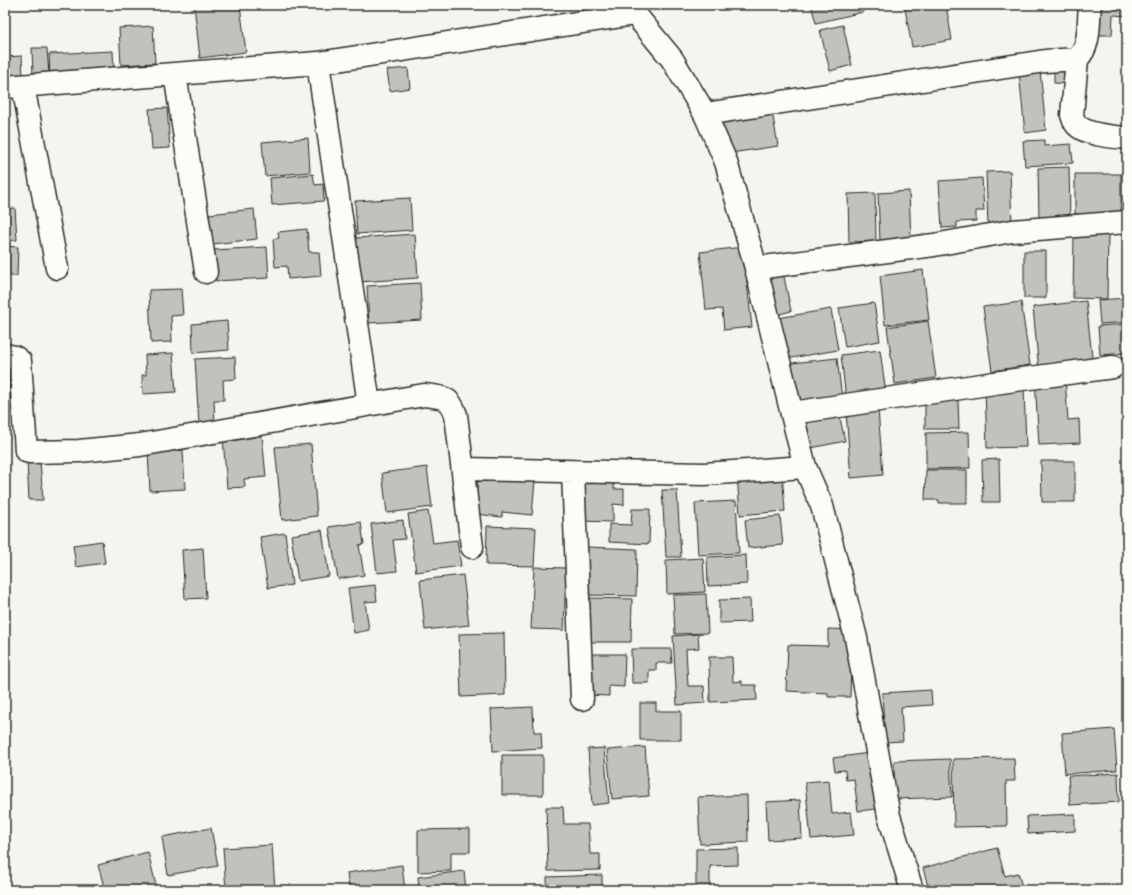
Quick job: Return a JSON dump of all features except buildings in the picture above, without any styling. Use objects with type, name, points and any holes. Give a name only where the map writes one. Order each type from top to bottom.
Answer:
[{"type":"street","points":[[705,114],[1045,61],[1077,59],[1083,54],[1086,46],[1090,5]]},
{"type":"street","points":[[57,268],[14,86],[318,63],[634,10],[672,59],[705,114],[726,162],[756,268],[805,468],[822,506],[856,638],[889,816],[912,890]]},
{"type":"street","points":[[1077,59],[1072,115],[1075,124],[1080,128],[1101,136],[1127,138]]},
{"type":"street","points":[[318,63],[369,404]]},
{"type":"street","points":[[175,74],[206,272]]},
{"type":"street","points":[[756,268],[934,244],[1012,231],[1127,222]]},
{"type":"street","points":[[5,355],[15,357],[20,361],[26,451],[30,452],[79,451],[140,445],[424,395],[444,398],[453,405],[456,416],[472,547]]},
{"type":"street","points":[[792,413],[1113,367]]},
{"type":"street","points":[[463,469],[704,474],[805,468]]},
{"type":"street","points":[[573,472],[582,699]]}]
